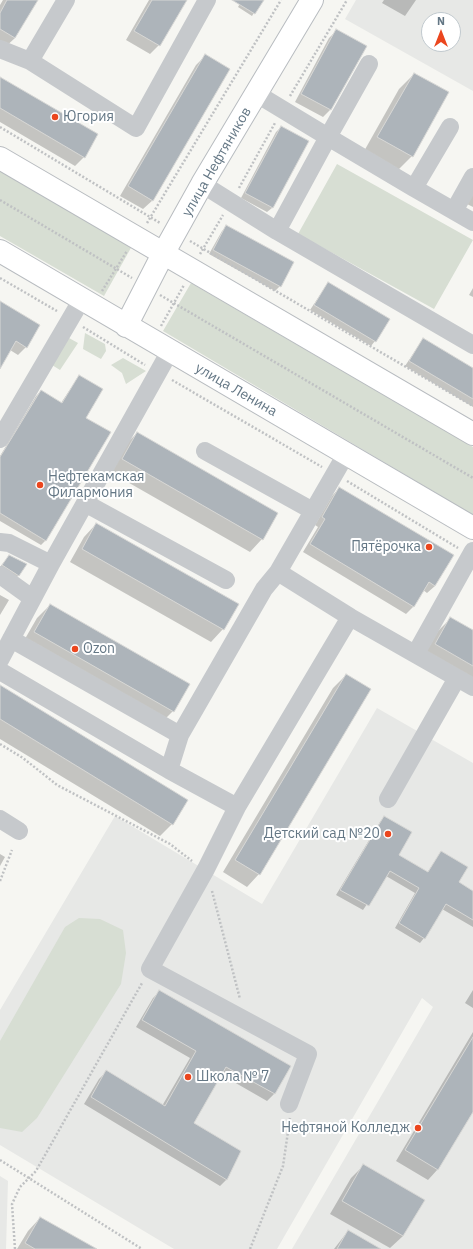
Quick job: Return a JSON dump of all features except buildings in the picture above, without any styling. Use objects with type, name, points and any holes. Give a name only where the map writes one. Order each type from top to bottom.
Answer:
[{"type":"main road","name":"улица Нефтяников","points":[[126,326],[163,254],[202,184],[312,0]]},
{"type":"main road","points":[[0,158],[191,271],[473,434]]},
{"type":"main road","name":"улица Ленина","points":[[0,251],[170,352],[473,528]]},
{"type":"lane","points":[[30,61],[66,0]]},
{"type":"lane","points":[[0,49],[30,61],[136,128],[207,0]]},
{"type":"lane","points":[[277,231],[369,64]]},
{"type":"lane","points":[[257,94],[328,138],[473,222]]},
{"type":"lane","points":[[414,188],[450,127]]},
{"type":"lane","points":[[454,211],[473,177]]},
{"type":"lane","points":[[202,184],[277,231],[473,346]]},
{"type":"lane","points":[[0,440],[77,323],[88,302]]},
{"type":"lane","points":[[0,660],[32,598],[170,352]]},
{"type":"lane","points":[[205,451],[313,511]]},
{"type":"lane","points":[[169,770],[180,735],[264,589],[278,572],[346,454]]},
{"type":"lane","points":[[85,503],[226,580]]},
{"type":"lane","points":[[0,542],[9,543],[51,564]]},
{"type":"lane","points":[[416,653],[472,553]]},
{"type":"lane","points":[[278,572],[350,617],[416,653],[473,687]]},
{"type":"lane","points":[[0,575],[32,598]]},
{"type":"lane","points":[[289,1104],[308,1054],[150,968],[206,869],[237,807],[350,617]]},
{"type":"lane","points":[[11,639],[180,735]]},
{"type":"lane","points":[[0,671],[169,770],[237,807]]},
{"type":"lane","points":[[388,799],[457,678]]},
{"type":"lane","points":[[0,819],[19,831]]},
{"type":"path","points":[[77,323],[88,302],[151,218],[281,0]]},
{"type":"path","points":[[142,363],[152,341],[203,248],[231,202],[282,109],[347,0]]},
{"type":"path","points":[[0,127],[151,218],[473,406]]},
{"type":"path","points":[[0,200],[473,478]]},
{"type":"path","points":[[0,278],[158,373],[472,553]]},
{"type":"path","points":[[0,744],[23,758],[58,785],[170,844],[206,869],[246,1020]]},
{"type":"path","points":[[0,882],[12,850]]},
{"type":"path","points":[[15,1249],[12,1204],[20,1187],[36,1171],[150,968]]},
{"type":"path","points":[[250,1249],[283,1166],[290,1115],[289,1104]]},
{"type":"path","points":[[0,1160],[142,1249]]},
{"type":"shaded area","points":[[356,0],[473,0],[473,91],[345,19]]},
{"type":"shaded area","points":[[337,164],[473,240],[434,309],[298,234]]},
{"type":"shaded area","points":[[0,169],[132,246],[104,296],[0,236]]},
{"type":"shaded area","points":[[191,283],[473,447],[473,515],[163,331]]},
{"type":"shaded area","points":[[85,333],[105,344],[106,351],[101,359],[83,349]]},
{"type":"shaded area","points":[[69,338],[78,343],[60,370],[52,365]]},
{"type":"shaded area","points":[[123,358],[146,371],[126,384],[122,373],[111,365]]},
{"type":"shaded area","name":"Школа № 7","points":[[377,708],[473,763],[473,1249],[292,1249],[433,1007],[422,998],[277,1249],[174,1249],[0,1145],[0,1010],[115,816],[262,904]]},
{"type":"shaded area","points":[[79,918],[100,919],[123,930],[126,953],[121,984],[37,1118],[22,1132],[0,1128],[0,1041],[65,927]]},
{"type":"shaded area","points":[[0,1176],[8,1181],[6,1249],[0,1249]]},
{"type":"place","name":"Югория","points":[[55,117]]},
{"type":"place","name":"Нефтекамская Филармония","points":[[40,485]]},
{"type":"place","name":"Пятёрочка","points":[[429,547]]},
{"type":"place","name":"Ozon","points":[[75,649]]},
{"type":"place","name":"Детский сад №20","points":[[388,834]]},
{"type":"place","name":"Школа № 7","points":[[188,1077]]},
{"type":"place","name":"Нефтяной Колледж","points":[[418,1128]]}]
